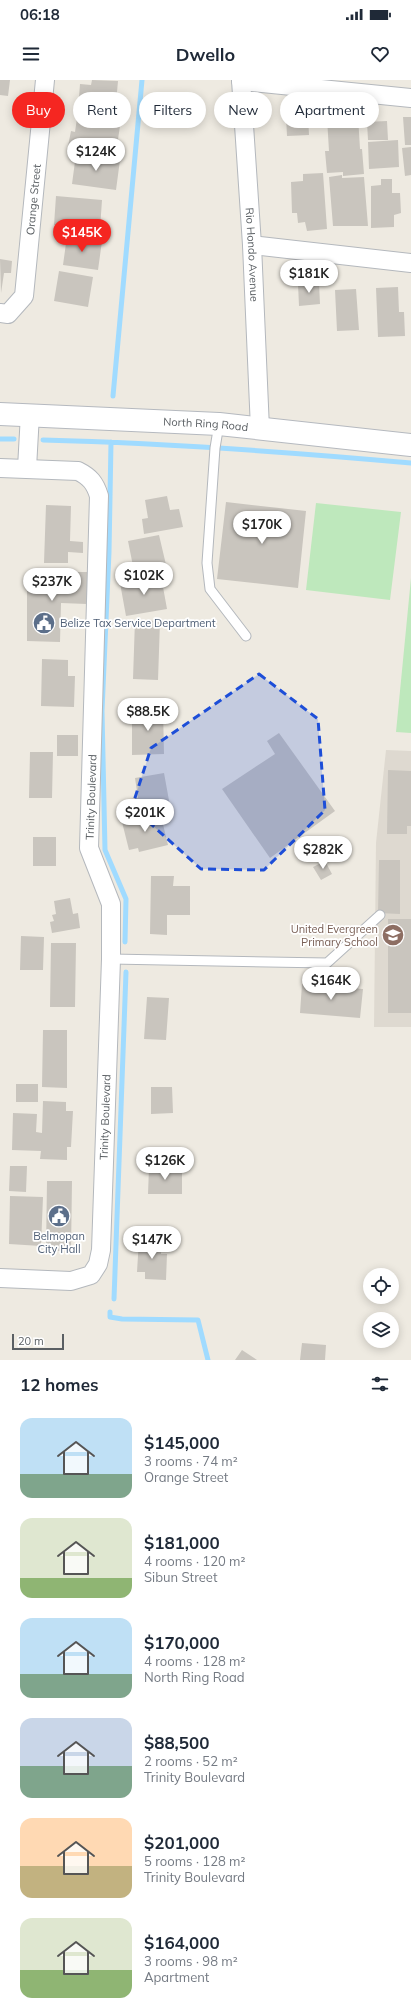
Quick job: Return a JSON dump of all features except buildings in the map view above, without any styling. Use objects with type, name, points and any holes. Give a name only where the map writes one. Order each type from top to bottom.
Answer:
[{"type":"main road","name":"North Ring Road","points":[[0,414],[30,414],[219,424],[411,445]]},
{"type":"street","name":"Orange Street","points":[[4,313],[24,296],[45,80]]},
{"type":"street","points":[[241,80],[411,98]]},
{"type":"street","name":"Rio Hondo Avenue","points":[[241,80],[252,244],[260,429]]},
{"type":"street","points":[[252,244],[411,263]]},
{"type":"street","points":[[27,468],[30,414]]},
{"type":"street","name":"Trinity Boulevard","points":[[0,468],[78,471],[89,476],[96,486],[99,496],[89,848],[111,904],[111,959],[101,1250],[98,1264],[91,1275],[72,1281],[0,1278]]},
{"type":"lane","points":[[219,424],[215,448],[208,570],[210,589],[246,636]]},
{"type":"lane","points":[[111,959],[327,963],[380,915]]},
{"type":"highlighted area","points":[[259,674],[318,719],[325,810],[264,870],[201,869],[132,807],[151,748]]},
{"type":"shaded area","name":"United Evergreen Primary School","points":[[386,750],[411,751],[411,1027],[374,1027],[376,843]]},
{"type":"green space","points":[[316,503],[401,512],[390,600],[306,590]]},
{"type":"green space","points":[[411,578],[411,733],[396,732]]},
{"type":"waterway","points":[[113,396],[142,80]]},
{"type":"waterway","points":[[0,439],[14,439]]},
{"type":"waterway","points":[[43,440],[227,448],[411,463]]},
{"type":"waterway","points":[[111,442],[109,552],[102,711],[105,850],[126,899],[125,942]]},
{"type":"waterway","points":[[114,1299],[126,972]]},
{"type":"waterway","points":[[110,1312],[110,1317],[122,1319],[198,1320],[208,1360]]},
{"type":"place","name":"Belize Tax Service Department","points":[[44,623]]},
{"type":"place","name":"United Evergreen Primary School","points":[[393,935]]},
{"type":"place","name":"Belmopan City Hall","points":[[59,1216]]}]
